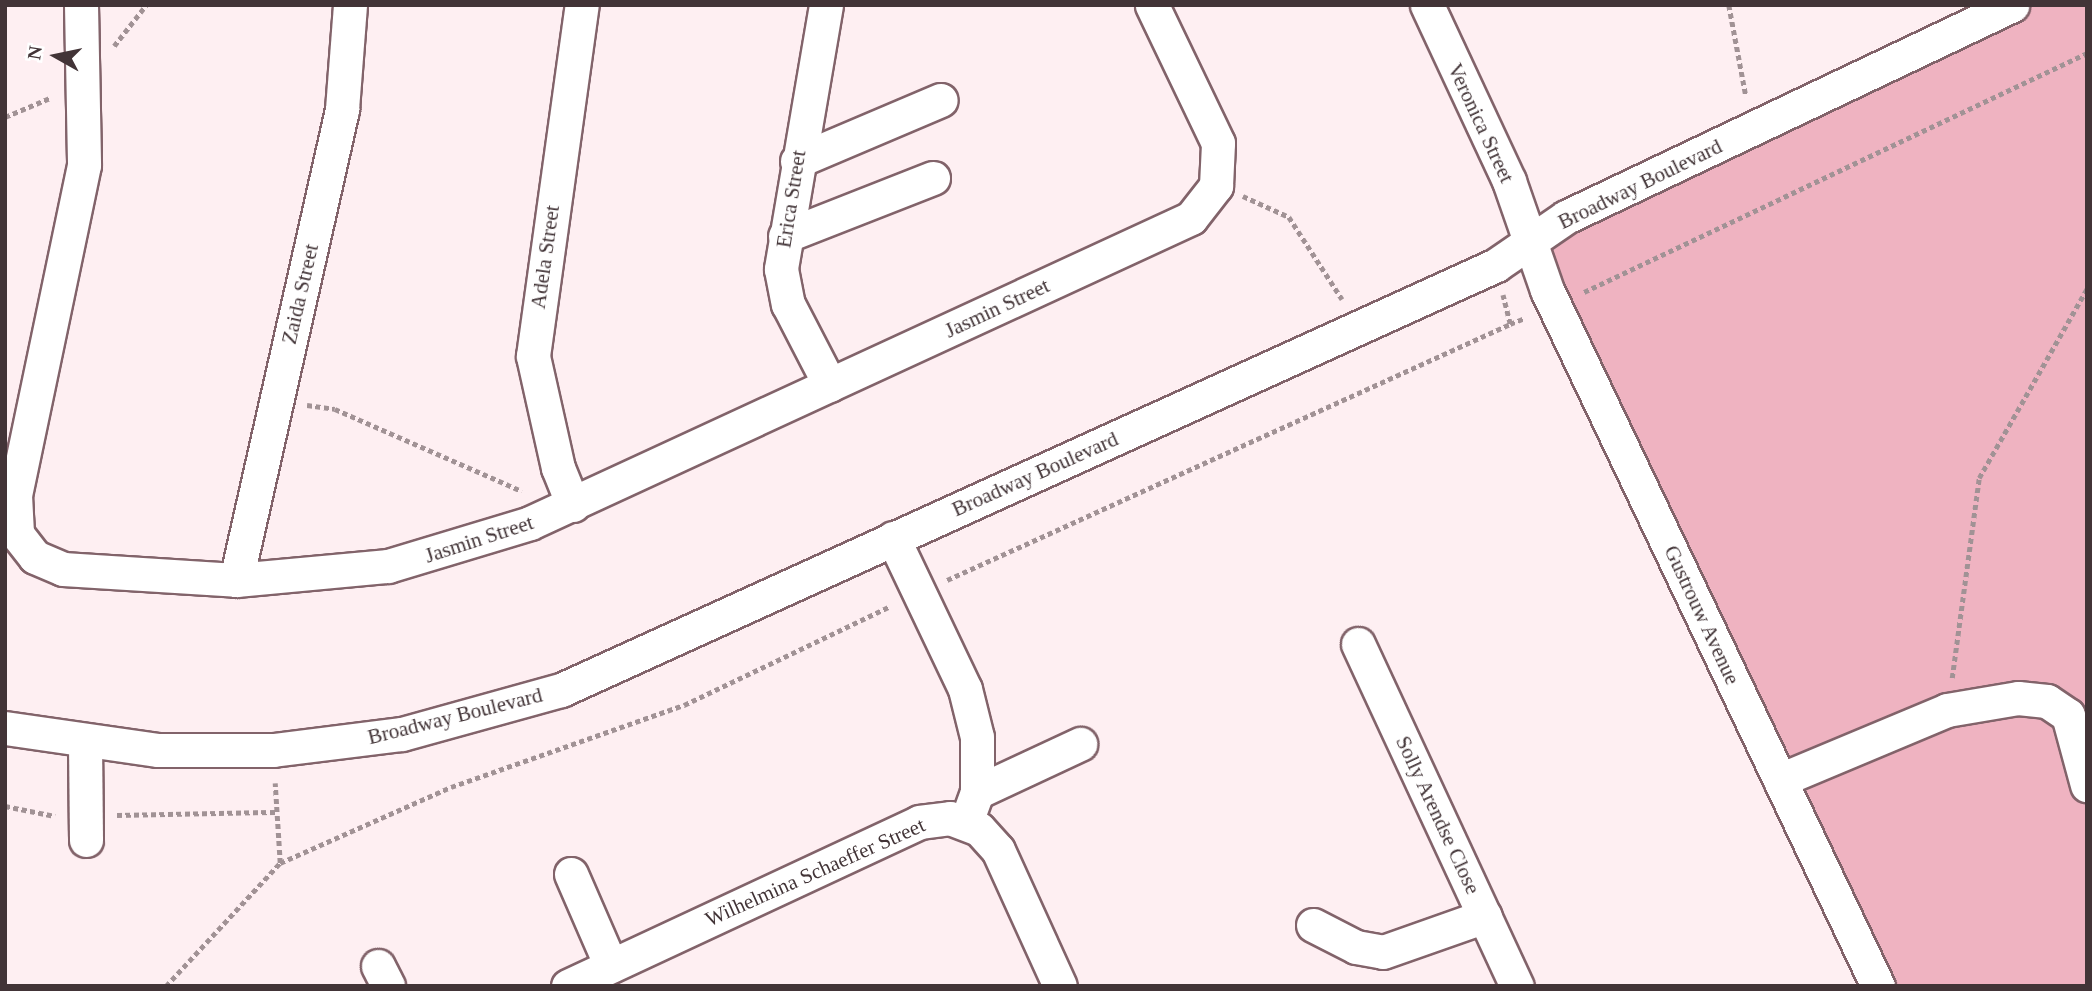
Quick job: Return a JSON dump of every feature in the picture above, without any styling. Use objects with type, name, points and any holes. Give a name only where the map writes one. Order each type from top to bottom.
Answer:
[{"type":"street","name":"Jasmin Street","points":[[81,5],[83,175],[15,495],[17,534],[35,557],[63,569],[236,580],[400,564],[483,541],[573,505],[1191,218],[1216,186]]},
{"type":"street","name":"Zaida Street","points":[[236,580],[348,78],[350,5]]},
{"type":"street","name":"Adela Street","points":[[573,505],[558,468],[533,356],[582,5]]},
{"type":"street","name":"Erica Street","points":[[826,5],[785,236],[784,293],[830,385]]},
{"type":"street","points":[[1152,5],[1218,143],[1216,186]]},
{"type":"street","name":"Veronica Street","points":[[1427,5],[1531,243]]},
{"type":"street","name":"Broadway Boulevard","points":[[5,728],[85,743],[273,750],[402,734],[533,699],[1359,328],[1531,243],[1566,217],[2012,5]]},
{"type":"street","points":[[797,161],[941,100]]},
{"type":"street","points":[[785,236],[933,178]]},
{"type":"street","name":"Gustrouw Avenue","points":[[1531,243],[1556,307],[1878,986]]},
{"type":"street","points":[[893,538],[964,689],[977,737],[972,807],[998,850],[1060,986]]},
{"type":"street","name":"Solly Arendse Close","points":[[1359,644],[1517,986]]},
{"type":"street","points":[[1780,780],[1947,710],[2000,698],[2047,701],[2068,715],[2087,785]]},
{"type":"street","points":[[77,828],[85,743]]},
{"type":"street","points":[[972,807],[1080,744]]},
{"type":"street","name":"Wilhelmina Schaeffer Street","points":[[568,986],[919,822],[972,807]]},
{"type":"street","points":[[571,874],[611,965]]},
{"type":"street","points":[[1313,925],[1356,947],[1383,951],[1485,915]]},
{"type":"path","points":[[1728,5],[1753,128]]},
{"type":"path","points":[[1510,324],[1556,307],[2087,53]]},
{"type":"path","points":[[1216,186],[1289,217],[1359,328]]},
{"type":"path","points":[[1947,710],[1979,478],[2087,289]]},
{"type":"path","points":[[276,400],[335,409],[522,491],[573,505]]},
{"type":"path","points":[[166,986],[279,863],[273,750]]},
{"type":"path","points":[[5,806],[77,828]]},
{"type":"path","points":[[109,815],[276,812]]},
{"type":"shaded area","points":[[2015,5],[2087,5],[2087,986],[1885,986],[1530,244]]}]
